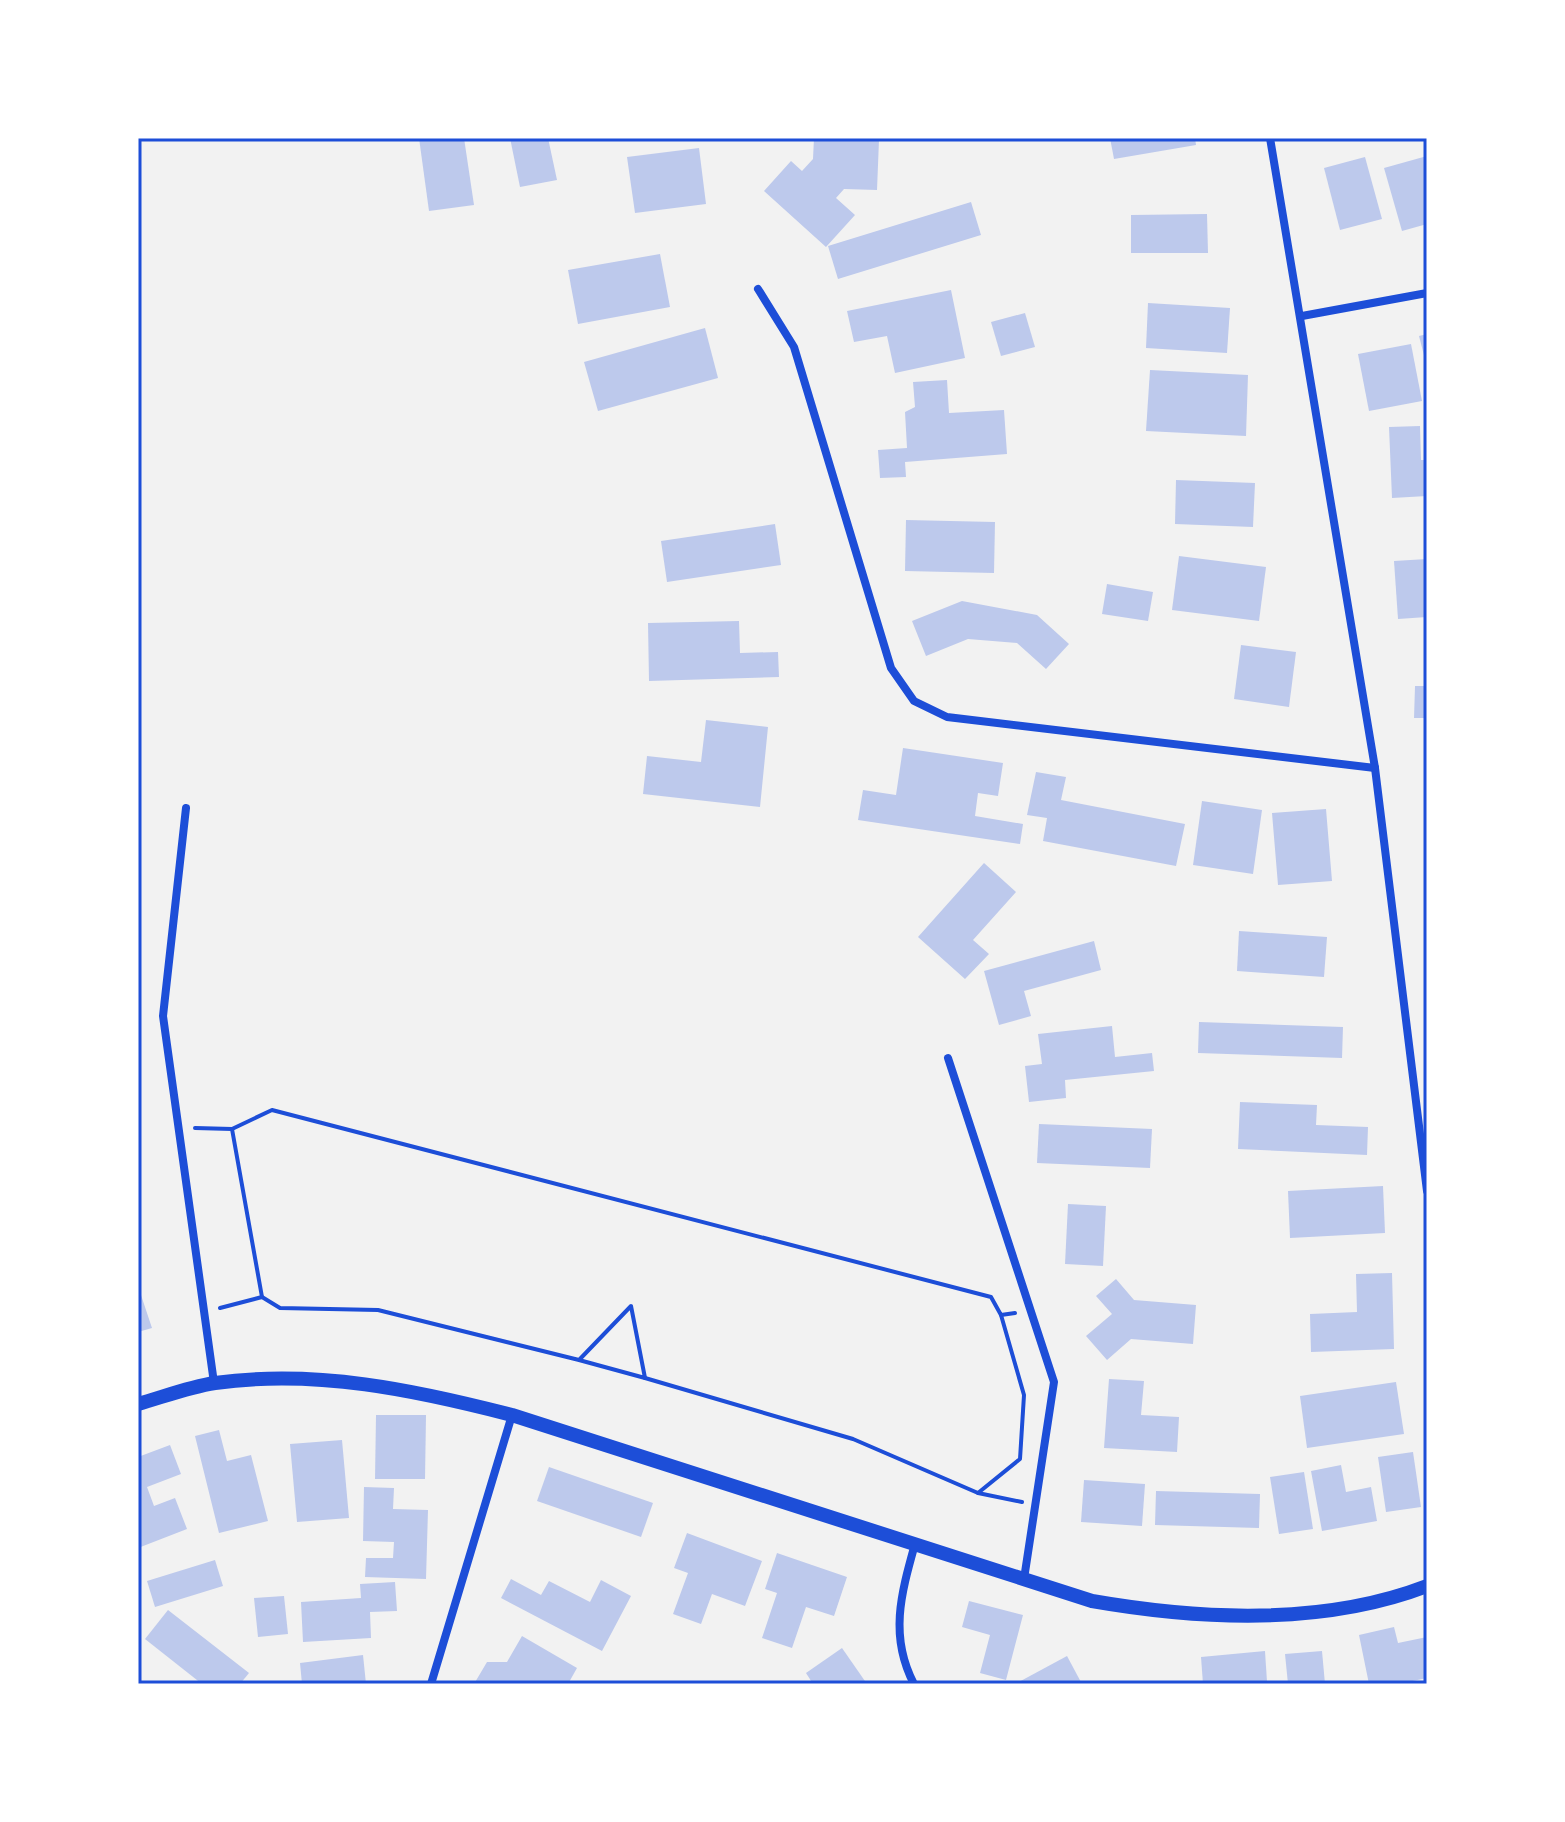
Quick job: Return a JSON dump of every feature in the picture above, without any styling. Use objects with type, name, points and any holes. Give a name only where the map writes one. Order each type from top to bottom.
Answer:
[{"type":"street","points":[[1270,138],[1375,768],[1427,1191]]},
{"type":"street","points":[[758,289],[794,347],[891,668],[914,701],[947,717],[1375,768]]},
{"type":"street","points":[[1302,316],[1427,293]]},
{"type":"street","points":[[186,808],[163,1016],[214,1383]]},
{"type":"street","points":[[948,1058],[1054,1382],[1024,1579]]},
{"type":"street","points":[[138,1404],[214,1383],[287,1380],[362,1382],[434,1395],[512,1415],[1092,1601],[1153,1612],[1221,1615],[1334,1612],[1394,1599],[1427,1586]]},
{"type":"street","points":[[431,1684],[512,1415]]},
{"type":"street","points":[[914,1684],[901,1660],[897,1624],[915,1544]]},
{"type":"path","points":[[185,1128],[232,1129],[272,1110],[991,1297],[1001,1315],[1024,1395],[1020,1459],[978,1493]]},
{"type":"path","points":[[232,1129],[262,1297]]},
{"type":"path","points":[[204,1313],[262,1297],[280,1308],[378,1310],[579,1360],[853,1439],[978,1493],[1035,1505]]},
{"type":"path","points":[[579,1360],[631,1306],[645,1378]]},
{"type":"path","points":[[1001,1315],[1031,1311]]},
{"type":"building","points":[[419,138],[464,138],[474,205],[429,211]]},
{"type":"building","points":[[510,138],[548,138],[557,180],[520,187]]},
{"type":"building","points":[[814,138],[879,140],[877,190],[844,189],[836,198],[855,215],[826,247],[764,191],[791,161],[802,171],[813,159]]},
{"type":"building","points":[[1110,138],[1195,138],[1196,145],[1114,159]]},
{"type":"building","points":[[699,148],[706,204],[635,213],[627,157]]},
{"type":"building","points":[[1427,156],[1427,224],[1402,231],[1384,168]]},
{"type":"building","points":[[1365,157],[1382,219],[1340,230],[1324,168]]},
{"type":"building","points":[[971,202],[981,235],[838,279],[828,246]]},
{"type":"building","points":[[1207,214],[1208,253],[1131,253],[1131,215]]},
{"type":"building","points":[[660,254],[670,307],[578,324],[568,270]]},
{"type":"building","points":[[951,290],[965,358],[895,373],[887,336],[854,342],[847,311]]},
{"type":"building","points":[[1148,303],[1230,308],[1227,353],[1146,348]]},
{"type":"building","points":[[1025,313],[1035,347],[1001,356],[991,322]]},
{"type":"building","points":[[705,328],[718,378],[598,411],[584,362]]},
{"type":"building","points":[[1427,334],[1427,363],[1426,363],[1419,336]]},
{"type":"building","points":[[1411,344],[1422,401],[1369,411],[1358,354]]},
{"type":"building","points":[[1150,370],[1248,375],[1246,436],[1146,431]]},
{"type":"building","points":[[947,380],[949,413],[1004,410],[1007,454],[905,462],[906,477],[880,478],[878,450],[907,448],[905,412],[915,407],[913,382]]},
{"type":"building","points":[[1420,426],[1421,460],[1427,460],[1427,496],[1392,498],[1389,427]]},
{"type":"building","points":[[1176,480],[1255,483],[1253,527],[1175,524]]},
{"type":"building","points":[[906,520],[995,522],[994,573],[905,571]]},
{"type":"building","points":[[775,524],[781,565],[667,582],[661,541]]},
{"type":"building","points":[[1179,556],[1266,567],[1259,621],[1172,610]]},
{"type":"building","points":[[1427,559],[1427,617],[1398,619],[1394,561]]},
{"type":"building","points":[[1107,584],[1153,592],[1148,621],[1102,614]]},
{"type":"building","points":[[962,601],[1037,615],[1069,644],[1046,669],[1017,643],[968,639],[926,656],[912,621]]},
{"type":"building","points":[[739,621],[740,653],[778,652],[779,677],[649,681],[648,623]]},
{"type":"building","points":[[1241,645],[1296,652],[1289,707],[1234,699]]},
{"type":"building","points":[[1415,686],[1427,686],[1427,718],[1414,718]]},
{"type":"building","points":[[706,720],[768,727],[760,807],[643,794],[647,756],[701,762]]},
{"type":"building","points":[[903,748],[1003,763],[998,796],[978,793],[975,816],[1023,824],[1020,844],[858,820],[863,790],[896,795]]},
{"type":"building","points":[[1036,772],[1066,777],[1061,800],[1185,824],[1176,866],[1043,841],[1047,818],[1027,815]]},
{"type":"building","points":[[1202,801],[1262,810],[1253,874],[1193,865]]},
{"type":"building","points":[[1326,809],[1332,881],[1278,885],[1272,813]]},
{"type":"building","points":[[984,863],[1016,892],[973,940],[989,954],[965,979],[918,937]]},
{"type":"building","points":[[1239,931],[1327,937],[1324,977],[1237,971]]},
{"type":"building","points":[[1094,941],[1101,970],[1024,991],[1031,1016],[999,1025],[984,971]]},
{"type":"building","points":[[1199,1022],[1343,1027],[1342,1058],[1198,1053]]},
{"type":"building","points":[[1112,1026],[1115,1057],[1152,1053],[1154,1071],[1065,1080],[1066,1098],[1029,1102],[1025,1066],[1042,1064],[1038,1034]]},
{"type":"building","points":[[1240,1102],[1317,1105],[1316,1125],[1368,1127],[1367,1155],[1238,1149]]},
{"type":"building","points":[[1039,1124],[1152,1129],[1150,1168],[1037,1163]]},
{"type":"building","points":[[1383,1186],[1385,1233],[1290,1238],[1288,1191]]},
{"type":"building","points":[[1068,1204],[1106,1206],[1103,1266],[1065,1264]]},
{"type":"building","points":[[1392,1273],[1394,1349],[1311,1352],[1310,1314],[1357,1312],[1356,1274]]},
{"type":"building","points":[[1116,1279],[1134,1300],[1196,1305],[1193,1344],[1131,1339],[1107,1360],[1086,1336],[1112,1314],[1096,1296]]},
{"type":"building","points":[[138,1286],[152,1328],[138,1332]]},
{"type":"building","points":[[1109,1379],[1144,1381],[1141,1415],[1179,1417],[1177,1452],[1104,1448]]},
{"type":"building","points":[[1396,1382],[1404,1434],[1307,1448],[1300,1396]]},
{"type":"building","points":[[376,1415],[426,1415],[425,1479],[375,1479]]},
{"type":"building","points":[[219,1430],[227,1461],[251,1455],[268,1521],[219,1533],[195,1436]]},
{"type":"building","points":[[342,1440],[349,1518],[297,1522],[290,1444]]},
{"type":"building","points":[[170,1445],[181,1474],[147,1487],[154,1506],[175,1498],[187,1529],[138,1548],[138,1457]]},
{"type":"building","points":[[1413,1452],[1421,1507],[1386,1512],[1378,1457]]},
{"type":"building","points":[[1341,1465],[1346,1492],[1371,1487],[1377,1521],[1322,1531],[1311,1471]]},
{"type":"building","points":[[549,1467],[653,1503],[641,1537],[537,1501]]},
{"type":"building","points":[[1304,1472],[1313,1529],[1279,1534],[1270,1477]]},
{"type":"building","points":[[1084,1480],[1145,1484],[1142,1526],[1081,1522]]},
{"type":"building","points":[[364,1487],[394,1488],[393,1509],[428,1510],[426,1579],[365,1577],[366,1558],[393,1558],[394,1542],[363,1541]]},
{"type":"building","points":[[1156,1491],[1260,1494],[1259,1528],[1155,1525]]},
{"type":"building","points":[[687,1533],[762,1561],[745,1606],[712,1594],[701,1624],[673,1614],[688,1573],[674,1568]]},
{"type":"building","points":[[777,1553],[847,1577],[834,1616],[806,1607],[792,1648],[762,1638],[777,1593],[765,1589]]},
{"type":"building","points":[[215,1560],[223,1586],[155,1607],[147,1581]]},
{"type":"building","points":[[511,1579],[541,1595],[549,1581],[590,1602],[601,1580],[631,1596],[602,1651],[501,1598]]},
{"type":"building","points":[[395,1582],[397,1611],[370,1612],[371,1638],[303,1642],[301,1602],[361,1598],[360,1584]]},
{"type":"building","points":[[284,1596],[288,1634],[258,1637],[254,1598]]},
{"type":"building","points":[[969,1601],[1023,1615],[1006,1680],[980,1673],[990,1635],[962,1627]]},
{"type":"building","points":[[168,1610],[249,1673],[240,1684],[202,1684],[145,1639]]},
{"type":"building","points":[[1394,1627],[1398,1643],[1427,1637],[1427,1678],[1398,1684],[1369,1684],[1359,1635]]},
{"type":"building","points":[[522,1636],[577,1668],[568,1684],[474,1684],[487,1662],[507,1662]]},
{"type":"building","points":[[842,1648],[867,1684],[813,1684],[806,1673]]},
{"type":"building","points":[[1265,1651],[1267,1682],[1203,1684],[1201,1657]]},
{"type":"building","points":[[1322,1651],[1325,1684],[1288,1684],[1285,1654]]},
{"type":"building","points":[[363,1655],[366,1684],[302,1684],[300,1663]]},
{"type":"building","points":[[1067,1656],[1082,1684],[1015,1684]]}]
